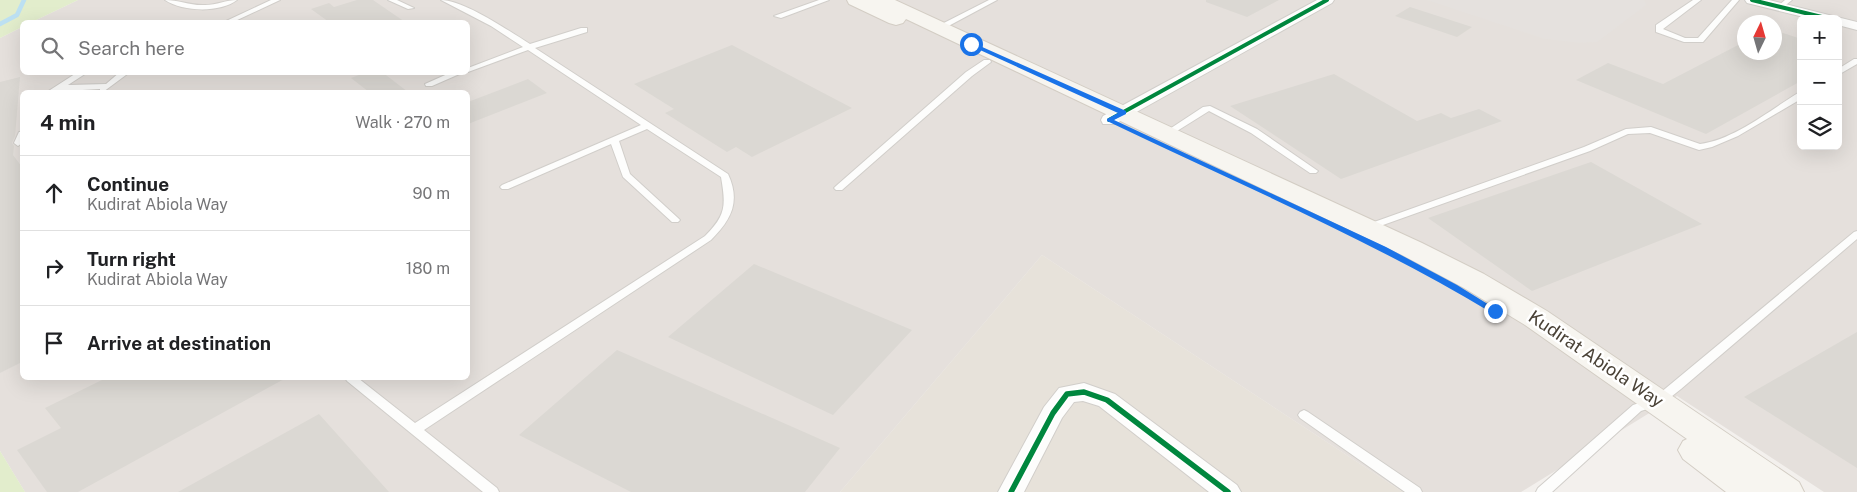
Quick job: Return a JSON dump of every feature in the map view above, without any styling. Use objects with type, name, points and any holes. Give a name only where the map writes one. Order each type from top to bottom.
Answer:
[{"type":"main road","name":"Kudirat Abiola Way","points":[[856,0],[987,62],[1116,116],[1166,134],[1474,281],[1536,318],[1648,404],[1752,492]]},
{"type":"main road","name":"Kudirat Abiola Way","points":[[880,0],[1383,249],[1454,287],[1648,404],[1786,492]]},
{"type":"street","points":[[1116,116],[1327,0]]},
{"type":"street","points":[[1752,0],[1785,3],[1819,15]]},
{"type":"street","points":[[1842,22],[1857,26]]},
{"type":"street","points":[[1011,492],[1052,413],[1067,394],[1084,392],[1107,400],[1228,492]]},
{"type":"lane","points":[[168,0],[201,9],[215,8],[234,0]]},
{"type":"lane","points":[[232,20],[277,0]]},
{"type":"lane","points":[[391,0],[410,8]]},
{"type":"lane","points":[[414,430],[708,238],[723,224],[731,206],[725,176],[494,24],[444,0]]},
{"type":"lane","points":[[778,16],[826,0]]},
{"type":"lane","points":[[938,28],[994,0]]},
{"type":"lane","points":[[1698,0],[1659,27],[1658,30],[1684,40],[1700,40],[1736,0]]},
{"type":"lane","points":[[470,69],[529,47],[584,30]]},
{"type":"lane","points":[[1842,70],[1857,61]]},
{"type":"lane","points":[[840,188],[969,74],[987,62]]},
{"type":"lane","points":[[54,90],[79,75]]},
{"type":"lane","points":[[103,90],[122,75]]},
{"type":"lane","points":[[429,84],[452,75]]},
{"type":"lane","points":[[54,90],[108,86]]},
{"type":"lane","points":[[1366,228],[1587,149],[1626,132],[1650,130],[1699,147],[1708,147],[1722,141],[1797,97]]},
{"type":"lane","points":[[1166,134],[1210,108],[1254,131],[1313,171]]},
{"type":"lane","points":[[505,188],[648,125]]},
{"type":"lane","points":[[18,143],[20,138]]},
{"type":"lane","points":[[614,140],[626,175],[675,220]]},
{"type":"lane","points":[[1543,492],[1857,234]]},
{"type":"lane","points":[[353,380],[492,492]]},
{"type":"lane","points":[[1304,414],[1414,492]]},
{"type":"shaded area","points":[[78,0],[1857,0],[1857,492],[1824,492],[1677,396],[1521,492],[1403,492],[1042,255],[840,492],[25,492],[0,451],[0,38],[20,28],[20,75],[470,75],[470,20],[36,20]]},
{"type":"shaded area","points":[[1427,0],[1644,0],[1646,5],[1597,42],[1579,43],[1545,39]]},
{"type":"shaded area","points":[[1042,255],[1403,492],[840,492]]},
{"type":"green space","points":[[0,0],[78,0],[36,20],[20,20],[20,28],[0,38]]},
{"type":"green space","points":[[0,451],[25,492],[0,492]]},
{"type":"building","points":[[357,0],[373,0],[402,20],[326,20],[311,9],[329,3],[334,7]]},
{"type":"building","points":[[1206,0],[1279,0],[1247,17],[1206,2]]},
{"type":"building","points":[[1410,7],[1472,27],[1457,37],[1395,16]]},
{"type":"building","points":[[1782,33],[1797,38],[1797,83],[1706,134],[1576,80],[1608,63],[1663,84],[1737,46],[1737,60],[1782,60]]},
{"type":"building","points":[[732,45],[852,108],[752,157],[736,147],[727,152],[665,113],[674,109],[634,84]]},
{"type":"building","points":[[1334,74],[1417,121],[1441,113],[1451,118],[1479,109],[1502,121],[1341,179],[1230,106]]},
{"type":"building","points":[[359,75],[386,75],[405,90],[366,90],[351,78]]},
{"type":"building","points":[[20,77],[15,136],[12,143],[14,146],[13,155],[20,164],[20,363],[0,373],[0,82]]},
{"type":"building","points":[[528,79],[547,93],[470,123],[470,101]]},
{"type":"building","points":[[1591,162],[1702,224],[1532,291],[1428,218]]},
{"type":"building","points":[[754,264],[912,330],[833,415],[668,337]]},
{"type":"building","points":[[1857,332],[1857,468],[1744,397]]},
{"type":"building","points":[[617,350],[840,448],[805,492],[631,492],[519,435]]},
{"type":"building","points":[[102,380],[282,380],[78,492],[47,492],[17,450],[61,428],[45,408]]},
{"type":"building","points":[[319,414],[389,492],[178,492]]},
{"type":"waterway","points":[[0,24],[17,15],[24,0]]},
{"type":"cycle path","points":[[1109,120],[1327,0]]},
{"type":"cycle path","points":[[1752,0],[1814,15]]},
{"type":"cycle path","points":[[1011,492],[1053,413],[1067,394],[1084,392],[1107,400],[1228,492]]},
{"type":"route","points":[[971,44],[1124,113],[1109,120],[1383,249],[1495,311]]}]
